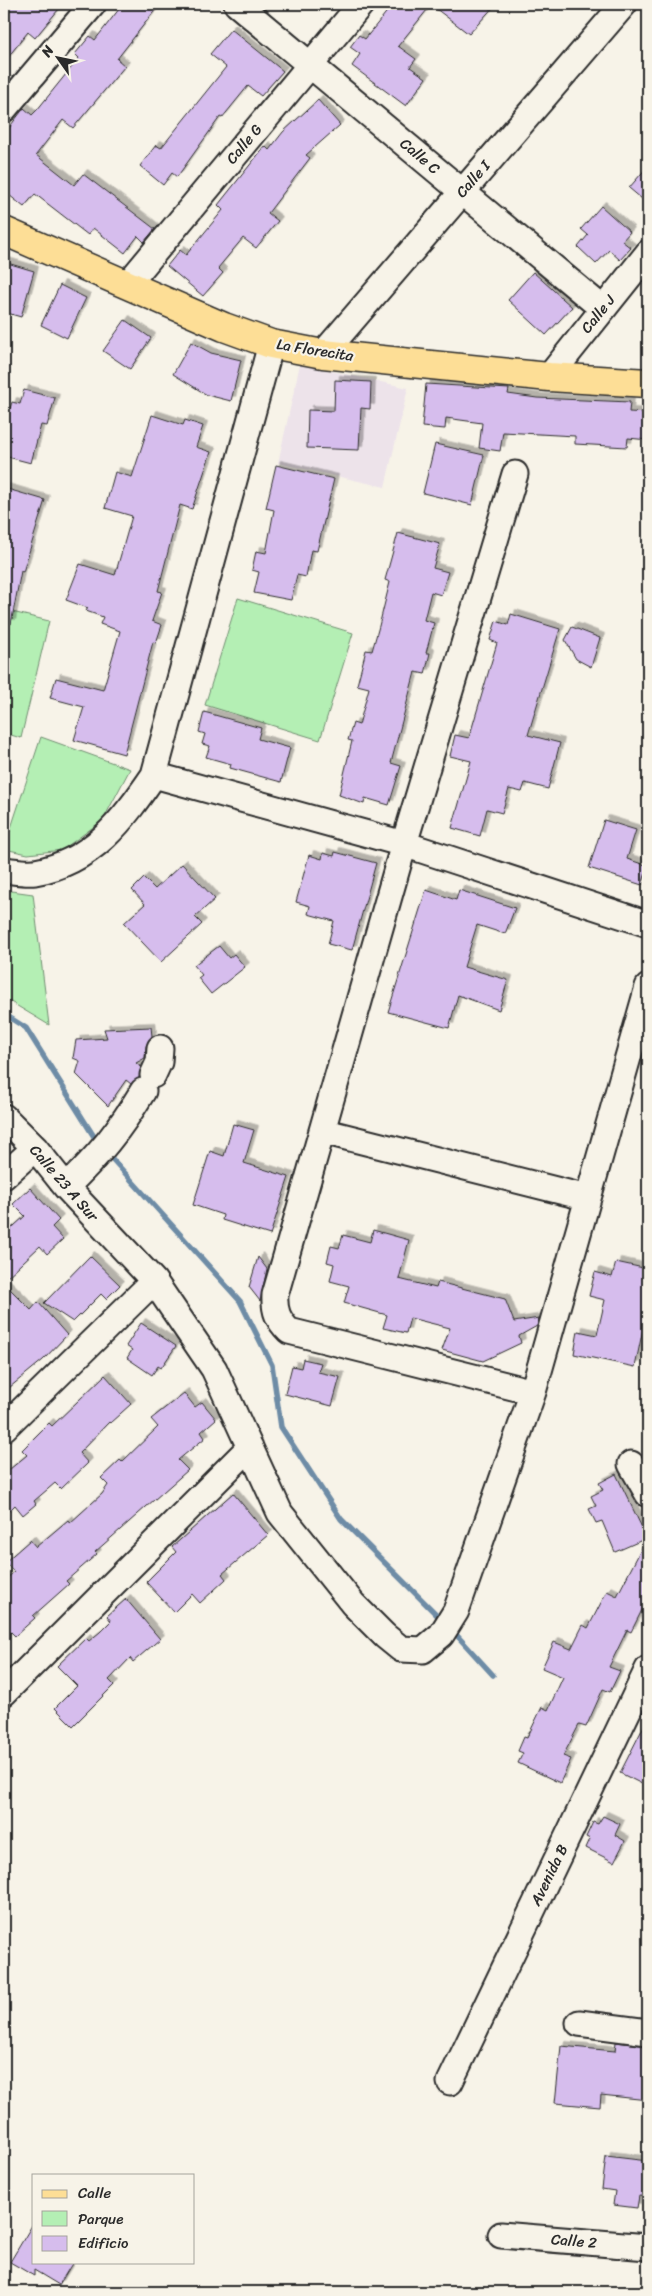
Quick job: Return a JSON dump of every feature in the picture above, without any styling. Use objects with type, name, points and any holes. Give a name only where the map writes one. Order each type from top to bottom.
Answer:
[{"type":"main road","name":"La Florecita","points":[[4,231],[224,327],[271,344],[323,354],[550,377],[648,383]]},
{"type":"street","points":[[4,110],[93,4]]},
{"type":"street","name":"Calle C","points":[[237,4],[602,309]]},
{"type":"street","name":"Calle G","points":[[127,285],[361,4]]},
{"type":"street","name":"Calle I","points":[[323,354],[624,4]]},
{"type":"street","name":"Calle J","points":[[550,377],[648,253]]},
{"type":"street","points":[[4,870],[33,872],[46,869],[68,863],[96,846],[128,813],[154,775],[271,344]]},
{"type":"street","points":[[515,474],[404,844],[275,1296],[277,1315],[289,1331],[533,1392]]},
{"type":"street","points":[[154,775],[404,844],[648,924]]},
{"type":"street","name":"Calle 23 A Sur","points":[[4,1117],[34,1148],[104,1229],[154,1281],[214,1369],[280,1513],[353,1604],[401,1650],[422,1650],[441,1636],[456,1611],[533,1392],[648,987]]},
{"type":"street","points":[[66,1187],[98,1156],[120,1129],[159,1062],[160,1048]]},
{"type":"street","points":[[322,1131],[588,1198]]},
{"type":"street","points":[[4,1176],[34,1148]]},
{"type":"street","points":[[4,1428],[154,1281]]},
{"type":"street","points":[[4,1693],[250,1447]]},
{"type":"street","points":[[631,1464],[648,1494]]},
{"type":"street","name":"Avenida B","points":[[450,2082],[648,1669]]},
{"type":"street","points":[[579,2023],[648,2032]]},
{"type":"street","name":"Calle 2","points":[[500,2235],[648,2247]]},
{"type":"shaded area","points":[[300,364],[408,388],[385,487],[278,463]]},
{"type":"green space","points":[[238,598],[353,633],[320,740],[205,705]]},
{"type":"green space","points":[[4,610],[49,621],[21,738],[4,733]]},
{"type":"green space","points":[[41,737],[130,769],[103,820],[62,850],[28,854],[4,849]]},
{"type":"green space","points":[[4,890],[33,894],[49,1025],[4,998]]},
{"type":"building","points":[[10,4],[63,4],[35,38],[28,32],[4,62],[4,12]]},
{"type":"building","points":[[123,4],[160,4],[117,59],[125,66],[73,128],[63,120],[36,155],[74,185],[83,174],[155,229],[144,242],[138,236],[125,253],[93,228],[88,235],[35,194],[24,207],[4,191],[4,137],[11,125],[24,108],[32,115],[37,110],[79,58],[75,54],[90,36],[95,40]]},
{"type":"building","points":[[393,4],[496,4],[469,34],[431,5],[398,46],[416,59],[410,67],[426,78],[406,106],[352,66],[360,54],[350,47],[359,35],[365,39]]},
{"type":"building","points":[[231,29],[283,71],[261,96],[248,86],[222,118],[220,117],[177,177],[172,173],[163,185],[140,166],[156,145],[161,148],[226,67],[210,54]]},
{"type":"building","points":[[318,100],[340,125],[306,155],[310,158],[268,213],[278,221],[256,248],[243,238],[218,268],[223,273],[203,296],[167,266],[180,250],[186,255],[223,210],[218,205],[265,146],[269,150],[283,132]]},
{"type":"building","points":[[648,166],[648,204],[629,188]]},
{"type":"building","points":[[601,206],[630,232],[622,241],[631,248],[620,260],[609,250],[596,264],[578,247],[588,235],[581,229]]},
{"type":"building","points":[[4,262],[34,271],[21,317],[4,312]]},
{"type":"building","points":[[533,272],[572,307],[546,335],[508,300]]},
{"type":"building","points":[[60,285],[86,298],[67,338],[41,325]]},
{"type":"building","points":[[125,320],[151,338],[130,369],[103,351]]},
{"type":"building","points":[[191,342],[211,353],[241,360],[231,401],[207,395],[173,374]]},
{"type":"building","points":[[335,380],[371,382],[370,409],[361,408],[359,450],[307,448],[308,410],[334,411]]},
{"type":"building","points":[[426,384],[509,389],[508,394],[537,398],[630,402],[629,412],[648,413],[648,440],[628,438],[627,447],[575,444],[575,436],[503,432],[500,451],[479,448],[482,423],[446,418],[445,429],[422,427]]},
{"type":"building","points":[[24,390],[55,398],[47,426],[41,425],[31,463],[4,456],[4,413],[8,414],[12,402],[20,404]]},
{"type":"building","points":[[152,415],[183,425],[185,420],[203,426],[196,447],[211,452],[192,509],[180,505],[158,591],[162,592],[152,621],[162,625],[156,643],[153,642],[124,754],[74,740],[84,707],[50,698],[56,678],[103,690],[120,631],[100,624],[103,617],[86,611],[88,608],[66,600],[80,564],[115,575],[132,516],[105,508],[115,472],[132,477]]},
{"type":"building","points":[[435,444],[484,455],[472,505],[423,493]]},
{"type":"building","points":[[276,465],[334,479],[317,551],[311,550],[306,577],[297,575],[291,600],[254,593],[259,572],[252,570],[256,551],[266,553],[274,510],[266,508]]},
{"type":"building","points":[[4,488],[45,500],[23,572],[21,571],[11,624],[4,623]]},
{"type":"building","points":[[398,533],[440,544],[433,568],[448,572],[441,595],[431,592],[424,620],[434,623],[426,653],[430,653],[425,674],[415,672],[391,763],[401,766],[389,805],[365,798],[364,804],[339,795],[352,741],[348,740],[353,723],[359,725],[369,688],[357,685],[366,650],[372,651],[379,626],[390,582],[385,580]]},
{"type":"building","points":[[511,614],[560,629],[528,735],[560,743],[548,789],[525,783],[522,792],[509,789],[502,813],[487,809],[480,836],[452,828],[471,761],[450,756],[455,735],[469,738],[497,643],[490,640],[496,621],[508,625]]},
{"type":"building","points":[[572,627],[600,638],[591,667],[576,659],[565,640]]},
{"type":"building","points":[[204,712],[261,728],[258,739],[290,748],[281,782],[230,768],[231,764],[206,757],[210,746],[202,744],[205,734],[199,732]]},
{"type":"building","points":[[604,820],[636,830],[627,859],[648,866],[642,885],[589,868]]},
{"type":"building","points":[[335,852],[376,863],[352,950],[328,944],[334,921],[308,914],[310,906],[296,902],[309,855],[322,859],[323,853],[334,856]]},
{"type":"building","points":[[182,864],[215,899],[195,917],[202,924],[161,962],[124,923],[145,904],[132,890],[144,878],[155,889]]},
{"type":"building","points":[[426,890],[456,900],[459,890],[515,908],[505,934],[477,925],[464,967],[508,980],[499,1010],[458,995],[449,1028],[388,1012]]},
{"type":"building","points":[[219,946],[229,958],[234,954],[245,967],[211,994],[198,978],[202,975],[194,965]]},
{"type":"building","points":[[151,1027],[152,1036],[146,1046],[145,1058],[136,1063],[141,1067],[139,1078],[131,1084],[126,1080],[108,1106],[76,1074],[80,1061],[73,1058],[76,1040],[107,1038],[104,1029]]},
{"type":"building","points":[[233,1124],[254,1130],[244,1163],[289,1177],[270,1235],[222,1220],[223,1215],[193,1205],[210,1151],[224,1156]]},
{"type":"building","points":[[30,1188],[59,1220],[52,1227],[63,1239],[47,1254],[40,1246],[4,1280],[4,1235],[25,1216],[13,1204]]},
{"type":"building","points":[[373,1230],[409,1240],[399,1279],[436,1288],[438,1282],[505,1299],[514,1322],[539,1318],[537,1326],[519,1336],[521,1343],[483,1361],[442,1350],[450,1328],[410,1318],[406,1333],[383,1328],[387,1315],[344,1303],[349,1286],[330,1281],[334,1264],[327,1262],[331,1246],[339,1248],[343,1235],[370,1242]]},
{"type":"building","points":[[90,1256],[120,1285],[106,1299],[101,1294],[73,1322],[44,1303]]},
{"type":"building","points":[[258,1257],[267,1269],[260,1301],[249,1287]]},
{"type":"building","points":[[616,1262],[648,1269],[648,1305],[635,1367],[574,1354],[578,1331],[597,1335],[605,1300],[589,1296],[595,1272],[612,1277]]},
{"type":"building","points":[[4,1283],[31,1310],[38,1302],[67,1335],[43,1360],[4,1392]]},
{"type":"building","points":[[141,1323],[176,1346],[161,1368],[158,1366],[152,1375],[127,1358],[132,1350],[126,1346]]},
{"type":"building","points":[[303,1359],[321,1363],[318,1372],[340,1377],[332,1406],[285,1394],[292,1366],[301,1368]]},
{"type":"building","points":[[105,1375],[131,1404],[109,1422],[79,1453],[88,1463],[61,1489],[55,1483],[34,1501],[36,1504],[23,1515],[15,1505],[4,1516],[4,1474],[27,1455],[22,1450],[49,1423],[52,1426]]},
{"type":"building","points":[[184,1393],[195,1407],[202,1402],[216,1419],[201,1432],[205,1438],[178,1460],[188,1470],[95,1552],[97,1554],[66,1581],[69,1584],[33,1616],[35,1618],[15,1636],[11,1632],[4,1639],[4,1581],[14,1572],[5,1562],[30,1540],[36,1547],[68,1520],[70,1523],[102,1494],[108,1485],[101,1478],[120,1460],[122,1462],[158,1427],[151,1419]]},
{"type":"building","points":[[616,1474],[647,1538],[615,1552],[602,1521],[596,1523],[589,1509],[596,1506],[591,1496],[603,1490],[599,1483]]},
{"type":"building","points":[[233,1493],[268,1535],[222,1574],[226,1579],[200,1603],[192,1594],[174,1612],[146,1582],[176,1552],[172,1547]]},
{"type":"building","points":[[648,1536],[648,1598],[631,1632],[627,1630],[609,1667],[620,1671],[610,1692],[603,1689],[586,1727],[579,1725],[563,1756],[571,1759],[560,1783],[518,1763],[523,1753],[518,1751],[524,1737],[527,1738],[542,1707],[548,1710],[563,1677],[542,1668],[554,1642],[571,1649],[583,1625],[588,1628],[607,1591],[617,1596]]},
{"type":"building","points":[[126,1599],[160,1639],[133,1662],[130,1658],[109,1680],[114,1685],[73,1726],[55,1708],[77,1686],[57,1666],[86,1638],[89,1641],[100,1632],[111,1621],[107,1616]]},
{"type":"building","points":[[648,1718],[648,1772],[642,1784],[620,1773]]},
{"type":"building","points":[[603,1816],[620,1824],[615,1835],[625,1841],[614,1862],[586,1848],[590,1839],[586,1837],[593,1822],[598,1824]]},
{"type":"building","points":[[616,2042],[648,2046],[648,2100],[601,2095],[600,2107],[555,2103],[561,2046],[615,2051]]},
{"type":"building","points":[[606,2156],[648,2161],[645,2180],[648,2180],[648,2197],[639,2196],[637,2208],[613,2205],[615,2191],[602,2189]]},
{"type":"building","points":[[32,2225],[32,2264],[72,2264],[59,2285],[34,2270],[34,2276],[10,2262]]},
{"type":"waterway","points":[[4,1014],[26,1028],[98,1143]]},
{"type":"waterway","points":[[106,1152],[240,1301],[272,1365],[281,1427],[341,1519],[443,1621]]},
{"type":"waterway","points":[[451,1629],[493,1675]]}]
